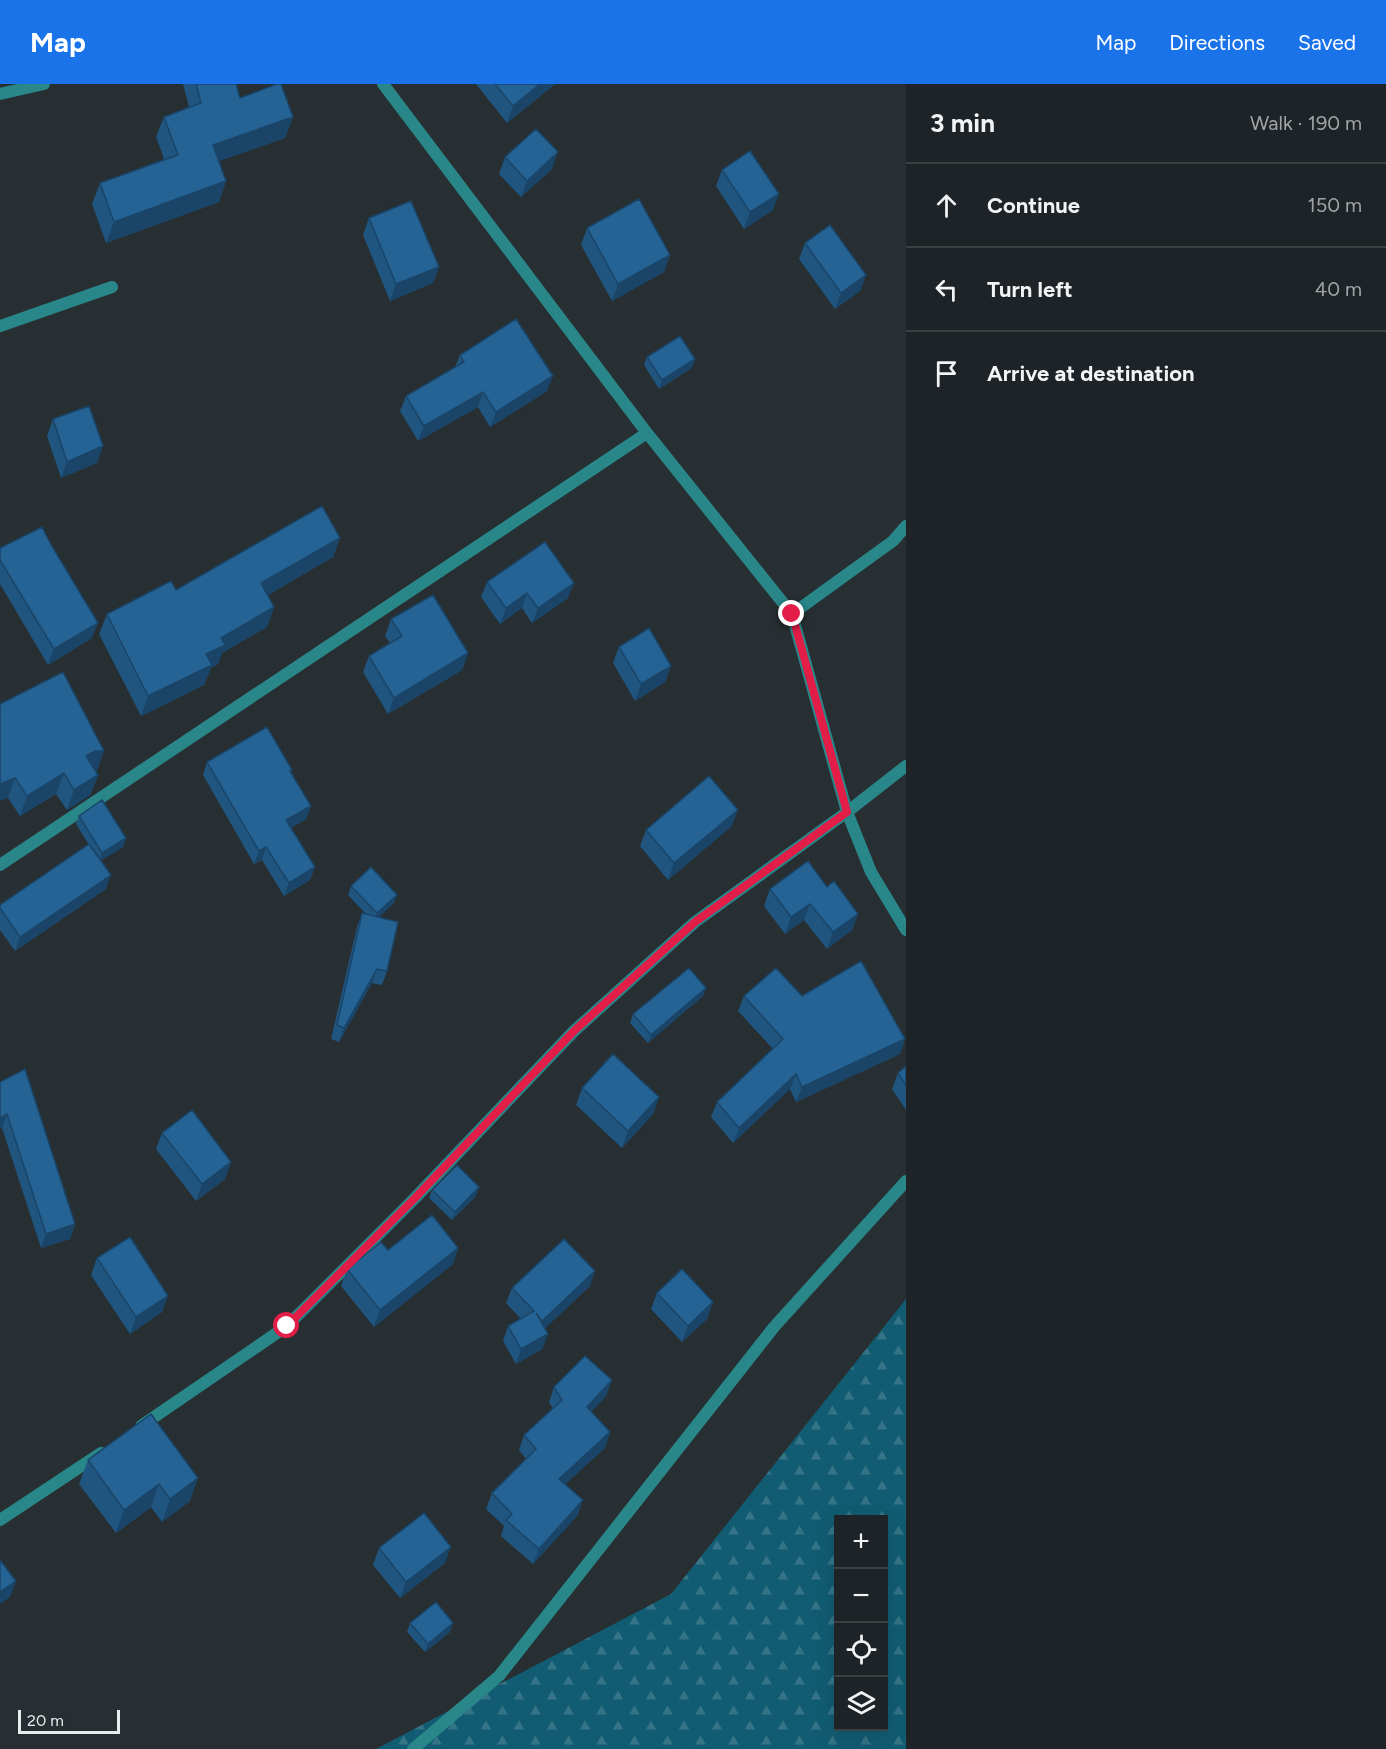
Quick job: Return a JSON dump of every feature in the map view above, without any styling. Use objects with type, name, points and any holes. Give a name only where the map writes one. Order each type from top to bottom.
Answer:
[{"type":"street","points":[[0,94],[44,84]]},
{"type":"street","points":[[383,84],[647,434],[792,614],[847,812],[871,872],[906,930]]},
{"type":"street","points":[[0,326],[112,287]]},
{"type":"street","points":[[0,865],[647,434]]},
{"type":"street","points":[[792,614],[893,541],[906,526]]},
{"type":"street","points":[[128,1435],[287,1326],[415,1198],[574,1031],[695,922],[847,812],[906,766]]},
{"type":"street","points":[[412,1749],[499,1676],[774,1327],[906,1181]]},
{"type":"street","points":[[0,1520],[108,1448]]},
{"type":"green space","points":[[906,1299],[906,1749],[376,1749],[671,1594]]},
{"type":"building","points":[[196,84],[236,84],[240,98],[281,84],[293,117],[213,145],[226,181],[114,222],[100,183],[178,155],[164,117],[201,103]]},
{"type":"building","points":[[495,84],[540,84],[513,106]]},
{"type":"building","points":[[536,129],[558,152],[527,181],[505,157]]},
{"type":"building","points":[[750,151],[779,194],[750,212],[722,170]]},
{"type":"building","points":[[639,199],[670,255],[618,284],[587,228]]},
{"type":"building","points":[[411,201],[439,267],[396,284],[369,218]]},
{"type":"building","points":[[830,225],[866,275],[841,293],[805,243]]},
{"type":"building","points":[[516,319],[553,376],[496,412],[483,392],[424,426],[406,396],[464,362],[460,355]]},
{"type":"building","points":[[680,336],[695,359],[662,380],[647,357]]},
{"type":"building","points":[[89,406],[103,446],[67,462],[53,419]]},
{"type":"building","points":[[322,506],[340,538],[261,583],[274,607],[221,638],[225,645],[206,654],[212,665],[148,696],[107,614],[171,581],[176,590]]},
{"type":"building","points":[[42,527],[98,623],[54,649],[0,560],[0,548]]},
{"type":"building","points":[[545,542],[574,583],[538,608],[527,593],[506,608],[487,582]]},
{"type":"building","points":[[433,595],[468,653],[394,698],[369,656],[402,636],[391,619]]},
{"type":"building","points":[[649,628],[671,666],[641,684],[619,647]]},
{"type":"building","points":[[63,672],[104,751],[95,751],[86,756],[98,775],[74,790],[64,773],[27,796],[15,778],[0,784],[0,704]]},
{"type":"building","points":[[267,727],[311,806],[286,820],[315,867],[289,883],[266,847],[259,851],[207,762]]},
{"type":"building","points":[[709,776],[738,810],[674,863],[646,830]]},
{"type":"building","points":[[102,800],[126,838],[102,853],[79,816]]},
{"type":"building","points":[[89,844],[111,875],[20,937],[0,905]]},
{"type":"building","points":[[808,861],[827,887],[834,881],[858,914],[833,932],[810,904],[791,917],[770,889]]},
{"type":"building","points":[[371,867],[397,895],[377,913],[351,886]]},
{"type":"building","points":[[362,913],[398,922],[387,971],[377,969],[344,1028],[337,1025]]},
{"type":"building","points":[[861,961],[905,1039],[802,1087],[796,1074],[739,1128],[717,1102],[783,1039],[744,996],[776,968],[802,996]]},
{"type":"building","points":[[689,968],[706,988],[651,1035],[633,1014]]},
{"type":"building","points":[[613,1054],[659,1097],[628,1131],[582,1088]]},
{"type":"building","points":[[906,1066],[906,1085],[898,1073]]},
{"type":"building","points":[[25,1069],[75,1224],[46,1234],[7,1114],[0,1118],[0,1082]]},
{"type":"building","points":[[192,1110],[231,1162],[202,1184],[162,1133]]},
{"type":"building","points":[[457,1165],[479,1187],[455,1212],[432,1190]]},
{"type":"building","points":[[432,1215],[458,1248],[380,1310],[347,1269],[381,1242],[388,1250]]},
{"type":"building","points":[[130,1237],[168,1296],[136,1317],[97,1258]]},
{"type":"building","points":[[564,1239],[595,1271],[542,1321],[536,1313],[548,1334],[521,1349],[508,1326],[534,1311],[512,1288]]},
{"type":"building","points":[[682,1269],[713,1302],[688,1326],[657,1293]]},
{"type":"building","points":[[585,1356],[612,1380],[587,1407],[610,1432],[559,1479],[583,1500],[539,1549],[506,1520],[512,1514],[492,1493],[536,1449],[524,1435],[562,1400],[554,1387]]},
{"type":"building","points":[[151,1414],[198,1478],[170,1499],[159,1484],[124,1510],[88,1460]]},
{"type":"building","points":[[424,1513],[451,1547],[406,1582],[379,1548]]},
{"type":"building","points":[[0,1560],[16,1581],[0,1592]]},
{"type":"building","points":[[436,1602],[453,1623],[428,1644],[410,1623]]},
{"type":"route","points":[[287,1326],[415,1198],[574,1031],[695,922],[847,812],[792,614]]}]
